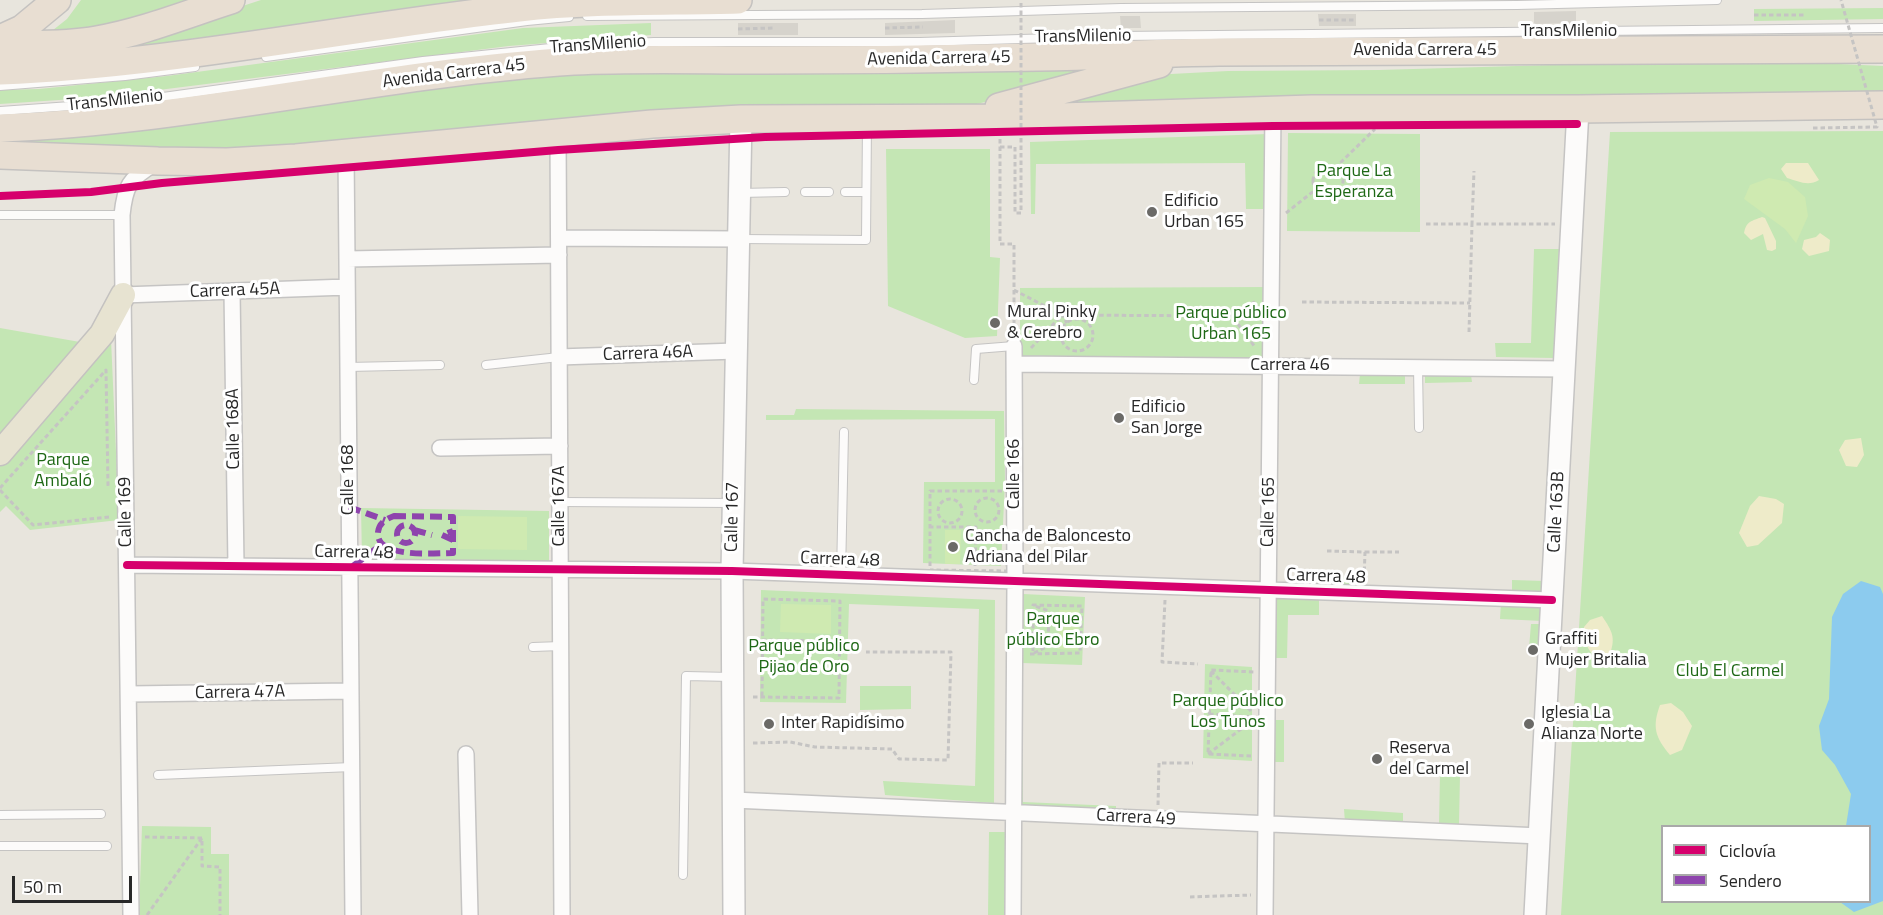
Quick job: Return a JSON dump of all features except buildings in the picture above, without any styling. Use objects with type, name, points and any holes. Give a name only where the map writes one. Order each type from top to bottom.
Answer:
[{"type":"highway","points":[[0,39],[22,29],[57,0]]},
{"type":"highway","points":[[0,45],[69,44],[97,40],[231,0]]},
{"type":"highway","points":[[0,71],[112,64],[258,45],[424,19],[544,5],[738,0]]},
{"type":"highway","name":"Avenida Carrera 45","points":[[0,128],[103,121],[420,77],[579,61],[833,60],[1215,52],[1883,49]]},
{"type":"highway","points":[[1844,50],[1883,55]]},
{"type":"highway","points":[[957,118],[1155,65],[1215,52]]},
{"type":"highway","points":[[0,155],[227,162],[652,124],[741,119],[957,118],[999,125],[1274,110],[1883,105]]},
{"type":"main road","points":[[0,453],[102,334],[123,295]]},
{"type":"street","name":"Calle 163B","points":[[1536,915],[1578,109]]},
{"type":"street","name":"Calle 165","points":[[1265,915],[1274,110]]},
{"type":"street","name":"Calle 167","points":[[734,915],[732,572],[741,119]]},
{"type":"street","name":"Calle 167A","points":[[558,133],[562,915]]},
{"type":"street","name":"Calle 168","points":[[346,153],[353,915]]},
{"type":"street","name":"Calle 169","points":[[131,915],[122,215],[126,188],[132,180],[158,161]]},
{"type":"street","points":[[559,238],[738,238]]},
{"type":"street","points":[[347,259],[559,255]]},
{"type":"street","name":"Carrera 45A","points":[[123,295],[347,287]]},
{"type":"street","name":"Calle 168A","points":[[232,291],[236,566]]},
{"type":"street","name":"Calle 166","points":[[1013,915],[1014,346]]},
{"type":"street","name":"Carrera 46A","points":[[560,357],[736,351]]},
{"type":"street","name":"Carrera 46","points":[[1015,364],[1565,369]]},
{"type":"street","points":[[440,448],[560,446]]},
{"type":"street","name":"Carrera 48","points":[[127,565],[732,572],[1552,600]]},
{"type":"street","name":"Carrera 47A","points":[[129,694],[351,691]]},
{"type":"street","points":[[466,754],[470,915]]},
{"type":"street","name":"Carrera 49","points":[[733,800],[1540,836]]},
{"type":"lane","name":"TransMilenio","points":[[255,58],[515,22],[581,16],[922,14],[1121,8],[1517,5],[1717,0]]},
{"type":"lane","name":"TransMilenio","points":[[0,111],[127,102],[423,61],[622,43],[920,42],[1121,36],[1883,28]]},
{"type":"lane","name":"TransMilenio","points":[[0,86],[125,76],[207,65]]},
{"type":"lane","points":[[738,238],[866,240],[867,118]]},
{"type":"lane","points":[[739,194],[785,192]]},
{"type":"lane","points":[[805,192],[829,192]]},
{"type":"lane","points":[[846,192],[866,192]]},
{"type":"lane","points":[[0,215],[122,215]]},
{"type":"lane","points":[[974,380],[976,349],[1014,346]]},
{"type":"lane","points":[[486,365],[560,357]]},
{"type":"lane","points":[[348,367],[440,365]]},
{"type":"lane","points":[[1418,367],[1419,428]]},
{"type":"lane","points":[[841,575],[844,432]]},
{"type":"lane","points":[[560,502],[734,503]]},
{"type":"lane","points":[[533,647],[561,646]]},
{"type":"lane","points":[[683,875],[686,676],[733,677]]},
{"type":"lane","points":[[158,775],[352,766]]},
{"type":"lane","points":[[0,815],[101,814]]},
{"type":"lane","points":[[0,846],[107,846]]},
{"type":"path","points":[[1000,147],[1015,147],[1015,213],[1022,213],[1021,0]]},
{"type":"path","points":[[1813,128],[1877,127],[1840,0]]},
{"type":"path","points":[[1754,15],[1811,16]]},
{"type":"path","points":[[1319,20],[1356,20]]},
{"type":"path","points":[[738,28],[774,28]]},
{"type":"path","points":[[1014,346],[1014,244],[1000,244],[999,125],[1035,131]]},
{"type":"path","points":[[1368,125],[1380,125]]},
{"type":"path","points":[[1335,168],[1380,125]]},
{"type":"path","points":[[1322,167],[1335,168],[1343,179],[1340,192],[1334,196],[1321,195],[1316,190],[1313,184],[1316,171],[1322,167]]},
{"type":"path","points":[[1468,332],[1474,171]]},
{"type":"path","points":[[1272,224],[1316,190]]},
{"type":"path","points":[[1426,224],[1572,225]]},
{"type":"path","points":[[1014,290],[1062,315],[1232,316],[1271,292]]},
{"type":"path","points":[[1302,302],[1470,303]]},
{"type":"path","points":[[1062,315],[1067,323]]},
{"type":"path","points":[[1015,364],[1062,315]]},
{"type":"path","points":[[1232,316],[1270,366]]},
{"type":"path","points":[[1076,319],[1089,325],[1093,335],[1087,348],[1078,352],[1064,345],[1060,336],[1067,323],[1076,319]]},
{"type":"path","points":[[109,495],[106,370],[0,489],[33,525],[109,518],[109,507]]},
{"type":"path","points":[[930,491],[1009,491],[1007,571],[975,570],[930,570],[930,491]]},
{"type":"path","points":[[960,518],[950,523],[942,520],[938,513],[939,505],[949,499],[956,500],[961,507],[960,518],[964,527]]},
{"type":"path","points":[[929,527],[976,528],[984,522],[991,522],[997,517],[998,505],[993,500],[981,500],[976,505],[975,513],[984,522]]},
{"type":"path","points":[[975,570],[976,528]]},
{"type":"path","points":[[1327,551],[1398,552]]},
{"type":"path","points":[[1364,594],[1365,552]]},
{"type":"path","points":[[1165,587],[1162,662],[1198,664]]},
{"type":"path","points":[[753,697],[839,698],[840,601],[763,599],[762,697]]},
{"type":"path","points":[[1033,605],[1033,653]]},
{"type":"path","points":[[1033,605],[1082,606],[1080,653],[1033,653]]},
{"type":"path","points":[[1033,605],[1049,611],[1048,646],[1033,653]]},
{"type":"path","points":[[762,640],[840,641]]},
{"type":"path","points":[[753,743],[790,742],[814,747],[892,749],[899,759],[948,760],[951,652],[866,652]]},
{"type":"path","points":[[1211,670],[1256,672]]},
{"type":"path","points":[[1208,754],[1211,670]]},
{"type":"path","points":[[1211,670],[1256,717]]},
{"type":"path","points":[[1209,714],[1256,717]]},
{"type":"path","points":[[1208,754],[1256,717]]},
{"type":"path","points":[[1208,754],[1256,756]]},
{"type":"path","points":[[1157,819],[1159,763],[1193,764]]},
{"type":"path","points":[[143,837],[202,838]]},
{"type":"path","points":[[147,915],[202,838]]},
{"type":"path","points":[[202,838],[202,866],[220,867],[220,915]]},
{"type":"path","points":[[1191,897],[1264,894]]},
{"type":"green space","points":[[81,0],[203,0],[124,24],[48,34],[67,19]]},
{"type":"green space","points":[[261,0],[487,0],[108,50]]},
{"type":"green space","points":[[1883,8],[1883,19],[1754,21],[1754,9]]},
{"type":"green space","points":[[651,23],[651,35],[509,46],[103,97],[0,104],[0,90],[39,89],[167,76],[523,28]]},
{"type":"green space","points":[[1775,61],[1883,66],[1883,99],[1034,108],[1152,75],[1228,71]]},
{"type":"green space","points":[[1111,66],[1052,87],[972,105],[239,155],[0,145],[0,138],[297,107],[502,80],[572,74]]},
{"type":"green space","name":"Club El Carmel","points":[[1883,131],[1883,915],[1561,915],[1610,132]]},
{"type":"green space","name":"Parque La Esperanza","points":[[1288,133],[1420,134],[1420,232],[1287,231]]},
{"type":"green space","points":[[1268,134],[1267,209],[1246,209],[1245,163],[1036,164],[1035,214],[1031,214],[1030,142]]},
{"type":"green space","points":[[886,149],[990,149],[990,257],[1000,258],[997,336],[965,338],[888,306]]},
{"type":"green space","points":[[1769,178],[1788,182],[1805,197],[1808,216],[1796,243],[1785,229],[1744,199],[1750,185]]},
{"type":"green space","points":[[1534,249],[1559,249],[1554,358],[1496,357],[1495,343],[1531,343]]},
{"type":"green space","name":"Parque público Urban 165","points":[[1268,287],[1267,364],[1020,361],[1020,288]]},
{"type":"green space","points":[[0,328],[80,342],[0,440]]},
{"type":"green space","name":"Parque Ambaló","points":[[111,339],[119,520],[30,530],[6,506],[0,512],[0,461]]},
{"type":"green space","points":[[1360,374],[1405,374],[1405,384],[1359,384]]},
{"type":"green space","points":[[1425,374],[1471,375],[1472,382],[1425,383]]},
{"type":"green space","points":[[796,409],[1004,411],[1005,482],[1001,566],[923,563],[924,482],[995,482],[995,419],[766,420],[766,415],[794,415]]},
{"type":"green space","points":[[361,508],[549,511],[549,564],[362,558]]},
{"type":"green space","points":[[458,516],[527,517],[527,550],[458,549]]},
{"type":"green space","name":"Cancha de Baloncesto Adriana del Pilar","points":[[945,530],[961,530],[960,564],[945,564]]},
{"type":"green space","points":[[1322,577],[1361,578],[1361,591],[1323,589]]},
{"type":"green space","points":[[1512,580],[1545,581],[1544,597],[1512,596]]},
{"type":"green space","name":"Parque público Pijao de Oro","points":[[761,590],[995,600],[994,803],[885,795],[883,781],[975,786],[979,609],[849,604],[846,703],[760,702]]},
{"type":"green space","name":"Parque público Ebro","points":[[1023,594],[1085,597],[1082,665],[1022,663]]},
{"type":"green space","points":[[1270,598],[1319,598],[1319,615],[1288,615],[1287,658],[1270,658]]},
{"type":"green space","points":[[1501,602],[1544,604],[1543,621],[1500,619]]},
{"type":"green space","points":[[781,604],[831,605],[831,634],[780,632]]},
{"type":"green space","points":[[1059,610],[1079,610],[1078,650],[1058,649]]},
{"type":"green space","points":[[1531,624],[1543,624],[1541,649],[1529,648]]},
{"type":"green space","name":"Parque público Los Tunos","points":[[1205,664],[1252,667],[1252,761],[1203,758]]},
{"type":"green space","points":[[860,686],[911,686],[911,709],[860,710]]},
{"type":"green space","points":[[1018,695],[1022,695],[1023,802],[1116,806],[1116,812],[1018,810]]},
{"type":"green space","points":[[1271,720],[1284,720],[1284,762],[1271,762]]},
{"type":"green space","points":[[1440,774],[1460,775],[1459,824],[1439,824]]},
{"type":"green space","points":[[1344,809],[1403,813],[1403,826],[1345,823]]},
{"type":"green space","points":[[142,826],[211,827],[211,854],[229,854],[229,915],[139,915]]},
{"type":"green space","points":[[989,832],[1005,832],[1005,915],[988,915]]},
{"type":"sand","points":[[1786,163],[1808,163],[1819,180],[1807,183],[1787,178],[1781,169]]},
{"type":"sand","points":[[1762,217],[1765,218],[1776,241],[1776,249],[1772,251],[1767,250],[1763,234],[1751,240],[1744,233],[1748,224]]},
{"type":"sand","points":[[1820,233],[1830,240],[1829,251],[1809,256],[1802,249],[1804,240],[1816,237]]},
{"type":"sand","points":[[1861,438],[1864,455],[1857,467],[1846,466],[1839,450],[1845,440]]},
{"type":"sand","points":[[1759,496],[1776,499],[1784,504],[1782,523],[1758,545],[1747,547],[1739,533],[1750,506]]},
{"type":"sand","points":[[1602,616],[1611,630],[1613,643],[1610,654],[1599,660],[1587,646],[1584,627],[1590,620]]},
{"type":"sand","points":[[1671,703],[1683,712],[1692,726],[1682,750],[1670,755],[1656,732],[1656,720],[1660,705]]},
{"type":"shaded area","points":[[1576,11],[1576,23],[1534,24],[1534,12]]},
{"type":"shaded area","points":[[1318,14],[1356,14],[1356,26],[1319,26]]},
{"type":"shaded area","points":[[1120,16],[1140,16],[1141,28],[1121,28]]},
{"type":"shaded area","points":[[955,20],[955,33],[885,35],[885,23]]},
{"type":"shaded area","points":[[738,23],[798,23],[798,35],[738,35]]},
{"type":"water","points":[[1861,581],[1880,587],[1883,594],[1883,901],[1854,912],[1841,903],[1871,903],[1871,825],[1846,825],[1851,794],[1835,765],[1822,750],[1819,726],[1829,699],[1832,617],[1843,594]]},
{"type":"marked path","points":[[349,507],[385,520]]},
{"type":"marked path","points":[[394,516],[453,517],[453,553],[408,553],[386,547],[380,541],[378,532],[383,522],[394,516]]},
{"type":"marked path","points":[[406,525],[412,528],[415,534],[412,540],[406,543],[400,540],[397,534],[400,528],[406,525]]},
{"type":"marked path","points":[[414,530],[432,535]]},
{"type":"marked path","points":[[453,531],[442,535],[453,540]]},
{"type":"marked path","points":[[353,566],[382,544]]},
{"type":"cycle path","points":[[0,196],[91,192],[162,183],[558,150],[765,137],[1273,126],[1577,124]]},
{"type":"cycle path","points":[[127,565],[732,571],[1552,600]]},
{"type":"place","name":"Edificio Urban 165","points":[[1152,212]]},
{"type":"place","name":"Mural Pinky & Cerebro","points":[[995,323]]},
{"type":"place","name":"Edificio San Jorge","points":[[1119,418]]},
{"type":"place","name":"Cancha de Baloncesto Adriana del Pilar","points":[[953,547]]},
{"type":"place","name":"Graffiti Mujer Britalia","points":[[1533,650]]},
{"type":"place","name":"Inter Rapidísimo","points":[[769,724]]},
{"type":"place","name":"Iglesia La Alianza Norte","points":[[1529,724]]},
{"type":"place","name":"Reserva del Carmel","points":[[1377,759]]}]
